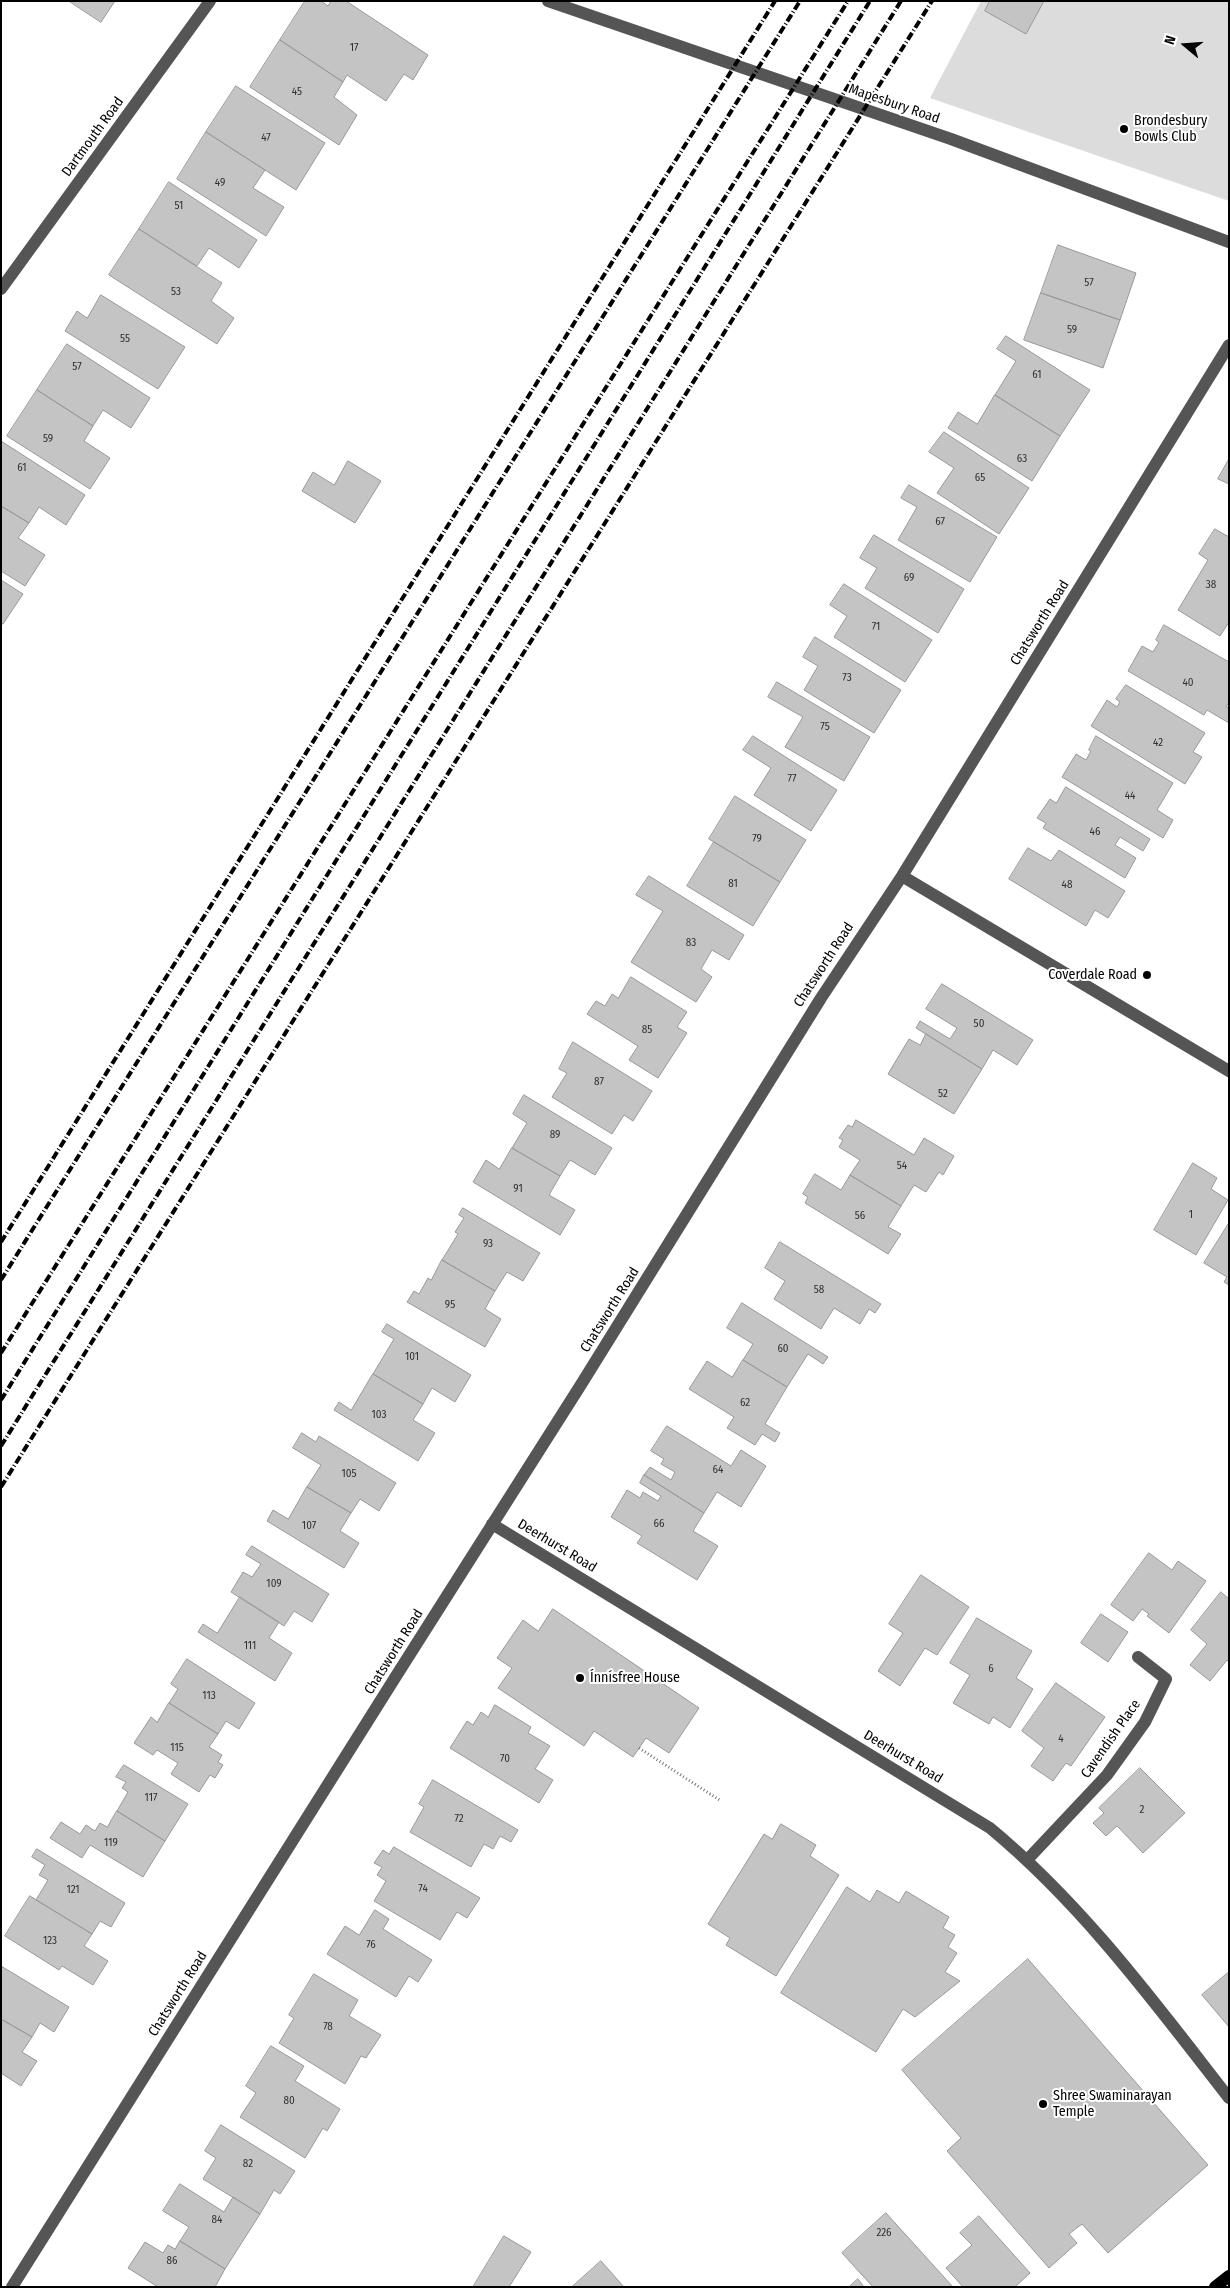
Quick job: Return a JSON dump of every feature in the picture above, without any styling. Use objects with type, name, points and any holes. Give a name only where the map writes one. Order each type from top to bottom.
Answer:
[{"type":"main road","points":[[1215,2287],[1229,2276]]},
{"type":"street","name":"Dartmouth Road","points":[[1,289],[210,1]]},
{"type":"street","name":"Mapesbury Road","points":[[548,1],[951,139],[1229,242]]},
{"type":"street","name":"Chatsworth Road","points":[[12,2287],[492,1524],[588,1375],[821,998],[902,876],[1229,345]]},
{"type":"street","points":[[902,876],[1229,1071]]},
{"type":"street","name":"Deerhurst Road","points":[[492,1524],[990,1828],[1028,1859],[1158,2004],[1229,2098]]},
{"type":"street","name":"Cavendish Place","points":[[1028,1859],[1107,1775],[1144,1722],[1166,1679],[1138,1656]]},
{"type":"path","points":[[639,1748],[721,1801]]},
{"type":"shaded area","name":"Brondesbury Bowls Club","points":[[981,1],[1229,1],[1229,201],[930,98]]},
{"type":"building","points":[[69,1],[115,1],[101,22]]},
{"type":"building","points":[[305,1],[321,1],[328,6],[331,1],[346,1],[428,55],[413,80],[404,74],[386,101],[347,75],[343,82],[280,40]]},
{"type":"building","points":[[990,1],[1044,1],[1026,34],[985,11]]},
{"type":"building","points":[[280,40],[343,82],[334,97],[357,115],[339,145],[250,87]]},
{"type":"building","points":[[236,86],[325,143],[296,190],[206,132]]},
{"type":"building","points":[[206,132],[265,170],[253,188],[284,207],[266,236],[177,179]]},
{"type":"building","points":[[169,182],[257,240],[239,268],[209,248],[197,266],[139,229]]},
{"type":"building","points":[[139,229],[222,283],[211,301],[234,318],[217,344],[109,275]]},
{"type":"building","points":[[1058,245],[1136,273],[1120,320],[1041,293]]},
{"type":"building","points":[[1041,293],[1120,320],[1103,368],[1024,340]]},
{"type":"building","points":[[101,295],[185,347],[158,389],[65,331],[77,311],[87,318]]},
{"type":"building","points":[[1006,336],[1090,390],[1060,436],[995,395],[1016,361],[997,349]]},
{"type":"building","points":[[67,344],[150,398],[131,428],[103,410],[93,426],[37,390]]},
{"type":"building","points":[[37,390],[93,426],[84,441],[110,458],[90,489],[7,436]]},
{"type":"building","points":[[995,395],[1060,436],[1032,481],[948,428],[958,412],[977,424]]},
{"type":"building","points":[[944,432],[1029,488],[999,534],[937,493],[954,468],[929,452]]},
{"type":"building","points":[[1,441],[85,495],[66,525],[39,507],[29,523],[1,506]]},
{"type":"building","points":[[1229,459],[1229,484],[1218,479]]},
{"type":"building","points":[[348,461],[381,481],[355,523],[302,491],[313,472],[334,485]]},
{"type":"building","points":[[909,485],[997,537],[970,582],[898,540],[917,507],[901,498]]},
{"type":"building","points":[[1,506],[29,523],[18,538],[45,555],[25,586],[1,571]]},
{"type":"building","points":[[1215,529],[1229,537],[1229,622],[1220,636],[1178,610],[1208,560],[1199,554]]},
{"type":"building","points":[[874,535],[964,589],[938,633],[865,588],[877,568],[860,558]]},
{"type":"building","points":[[1,580],[23,594],[3,624],[1,624]]},
{"type":"building","points":[[844,584],[932,640],[905,682],[834,637],[847,616],[830,605]]},
{"type":"building","points":[[1164,625],[1229,662],[1229,702],[1226,707],[1229,708],[1229,723],[1207,710],[1204,715],[1128,671],[1142,646],[1153,652],[1159,642],[1156,640]]},
{"type":"building","points":[[815,637],[901,690],[874,733],[804,690],[818,666],[803,657]]},
{"type":"building","points":[[777,682],[870,737],[844,781],[785,747],[803,717],[768,697]]},
{"type":"building","points":[[1126,685],[1205,733],[1193,752],[1202,757],[1185,784],[1091,726],[1107,700],[1117,707],[1120,702],[1116,699]]},
{"type":"building","points":[[753,736],[837,790],[811,831],[754,795],[771,768],[743,750]]},
{"type":"building","points":[[1096,736],[1173,783],[1157,810],[1173,820],[1163,838],[1062,777],[1076,754],[1086,760]]},
{"type":"building","points":[[1066,787],[1150,839],[1143,851],[1120,837],[1115,845],[1136,858],[1125,878],[1043,828],[1046,823],[1037,818],[1050,799],[1056,803]]},
{"type":"building","points":[[735,796],[806,840],[780,882],[709,839]]},
{"type":"building","points":[[714,842],[780,882],[753,926],[687,886]]},
{"type":"building","points":[[1028,848],[1051,861],[1059,850],[1125,891],[1108,918],[1095,910],[1086,926],[1009,879]]},
{"type":"building","points":[[649,876],[744,935],[729,960],[712,950],[701,969],[712,977],[696,1002],[631,962],[663,911],[636,895]]},
{"type":"building","points":[[631,977],[687,1012],[677,1027],[687,1033],[658,1078],[629,1060],[638,1046],[587,1014],[596,1001],[605,1006],[612,994],[618,998]]},
{"type":"building","points":[[942,984],[1033,1040],[1017,1065],[993,1050],[982,1069],[916,1028],[920,1021],[950,1039],[957,1028],[926,1009]]},
{"type":"building","points":[[926,1034],[982,1069],[954,1114],[888,1074],[909,1039],[920,1045]]},
{"type":"building","points":[[573,1042],[652,1091],[633,1121],[624,1115],[612,1134],[552,1097],[567,1073],[559,1069]]},
{"type":"building","points":[[524,1095],[612,1148],[595,1175],[570,1160],[560,1176],[512,1148],[527,1123],[513,1114]]},
{"type":"building","points":[[856,1120],[914,1155],[924,1138],[954,1156],[943,1175],[939,1172],[926,1192],[914,1185],[901,1206],[850,1175],[860,1160],[839,1147],[843,1140],[839,1138],[848,1125],[852,1127]]},
{"type":"building","points":[[512,1148],[560,1176],[549,1195],[575,1210],[560,1235],[473,1182],[486,1160],[499,1169]]},
{"type":"building","points":[[1193,1163],[1217,1178],[1211,1189],[1228,1200],[1196,1255],[1154,1230]]},
{"type":"building","points":[[815,1174],[841,1190],[850,1175],[901,1206],[888,1227],[901,1234],[888,1254],[805,1203],[808,1197],[803,1194]]},
{"type":"building","points":[[463,1208],[540,1253],[523,1281],[507,1272],[495,1291],[442,1260],[458,1234],[455,1232],[464,1218],[459,1215]]},
{"type":"building","points":[[1229,1223],[1229,1285],[1224,1282],[1227,1277],[1204,1263]]},
{"type":"building","points":[[780,1242],[881,1304],[875,1313],[869,1309],[860,1324],[834,1308],[821,1329],[774,1299],[785,1281],[765,1268]]},
{"type":"building","points":[[442,1260],[495,1291],[485,1309],[501,1319],[485,1347],[407,1302],[414,1291],[419,1294],[428,1278],[431,1280]]},
{"type":"building","points":[[742,1303],[828,1357],[823,1364],[808,1354],[787,1387],[743,1360],[753,1344],[727,1328]]},
{"type":"building","points":[[387,1324],[471,1375],[455,1402],[432,1388],[423,1404],[373,1374],[394,1339],[382,1332]]},
{"type":"building","points":[[743,1360],[787,1387],[765,1424],[780,1433],[775,1442],[762,1434],[755,1445],[727,1428],[734,1417],[689,1389],[707,1361],[732,1377]]},
{"type":"building","points":[[373,1374],[423,1404],[413,1420],[435,1433],[418,1461],[334,1410],[339,1402],[351,1410]]},
{"type":"building","points":[[667,1426],[731,1466],[741,1450],[766,1466],[741,1507],[717,1492],[704,1513],[644,1475],[650,1467],[671,1480],[675,1472],[661,1464],[664,1459],[651,1451]]},
{"type":"building","points":[[302,1433],[316,1442],[319,1436],[396,1483],[379,1511],[360,1499],[351,1513],[307,1487],[321,1465],[293,1448]]},
{"type":"building","points":[[644,1475],[704,1513],[693,1531],[718,1546],[697,1580],[637,1543],[642,1536],[611,1517],[627,1490],[640,1498],[643,1492],[658,1501],[661,1496],[640,1483]]},
{"type":"building","points":[[307,1487],[351,1513],[340,1531],[359,1543],[344,1568],[267,1521],[273,1510],[288,1519]]},
{"type":"building","points":[[252,1546],[329,1594],[312,1622],[294,1611],[284,1626],[231,1592],[243,1572],[252,1577],[261,1564],[246,1555]]},
{"type":"building","points":[[1149,1553],[1172,1570],[1178,1561],[1206,1581],[1169,1633],[1147,1616],[1149,1614],[1142,1609],[1133,1621],[1111,1605]]},
{"type":"building","points":[[921,1575],[969,1607],[937,1655],[925,1648],[900,1686],[878,1671],[903,1633],[889,1624]]},
{"type":"building","points":[[1221,1592],[1229,1599],[1229,1662],[1227,1660],[1210,1681],[1190,1665],[1207,1644],[1191,1630]]},
{"type":"building","points":[[240,1597],[279,1622],[269,1638],[292,1653],[275,1681],[198,1632],[203,1624],[217,1633]]},
{"type":"building","name":"Ínnísfree House","points":[[553,1609],[699,1708],[669,1753],[646,1738],[633,1757],[594,1731],[584,1746],[498,1688],[512,1668],[497,1658],[523,1620],[538,1631]]},
{"type":"building","points":[[1101,1614],[1128,1632],[1108,1662],[1081,1643]]},
{"type":"building","points":[[977,1618],[1032,1651],[1016,1678],[1033,1689],[1010,1728],[993,1717],[989,1724],[953,1703],[970,1675],[950,1663]]},
{"type":"building","points":[[187,1659],[255,1703],[239,1729],[226,1721],[218,1734],[169,1703],[178,1689],[171,1684]]},
{"type":"building","points":[[1056,1683],[1105,1717],[1071,1766],[1066,1763],[1053,1781],[1031,1766],[1044,1748],[1022,1731]]},
{"type":"building","points":[[169,1703],[218,1734],[209,1747],[222,1755],[218,1762],[223,1765],[215,1778],[210,1775],[199,1792],[171,1774],[178,1763],[157,1750],[153,1755],[134,1743],[151,1717],[157,1722]]},
{"type":"building","points":[[495,1705],[531,1727],[528,1733],[550,1746],[535,1769],[553,1780],[539,1803],[450,1748],[467,1721],[473,1725],[481,1712],[488,1717]]},
{"type":"building","points":[[124,1765],[188,1804],[165,1841],[117,1811],[128,1792],[122,1788],[126,1782],[116,1777]]},
{"type":"building","points":[[1140,1768],[1185,1813],[1143,1853],[1117,1826],[1106,1836],[1093,1823],[1104,1813],[1099,1808]]},
{"type":"building","points":[[433,1780],[518,1830],[511,1842],[500,1836],[493,1849],[484,1844],[471,1867],[410,1832],[424,1807],[419,1804]]},
{"type":"building","points":[[117,1811],[165,1841],[143,1877],[90,1845],[82,1858],[50,1838],[61,1822],[80,1834],[86,1825],[95,1831],[100,1823],[107,1827]]},
{"type":"building","points":[[781,1824],[816,1845],[810,1856],[839,1875],[776,1976],[726,1945],[730,1938],[708,1924],[764,1834],[772,1839]]},
{"type":"building","points":[[394,1847],[480,1898],[467,1918],[457,1912],[440,1940],[374,1901],[386,1881],[377,1875],[382,1867],[374,1863],[383,1850],[389,1854]]},
{"type":"building","points":[[37,1849],[125,1903],[111,1927],[100,1921],[92,1934],[36,1900],[48,1880],[39,1875],[45,1865],[32,1857]]},
{"type":"building","points":[[847,1887],[870,1902],[877,1890],[899,1903],[906,1891],[949,1917],[943,1928],[955,1935],[948,1947],[957,1953],[945,1972],[960,1981],[915,2017],[903,2009],[876,2052],[781,1993]]},
{"type":"building","points":[[30,1896],[92,1934],[84,1946],[108,1961],[93,1985],[62,1966],[59,1970],[5,1936]]},
{"type":"building","points":[[375,1910],[389,1919],[383,1929],[432,1960],[418,1982],[409,1976],[396,1997],[327,1954],[345,1926],[359,1935]]},
{"type":"building","name":"Shree Swaminarayan Temple","points":[[1028,1959],[1208,2165],[1108,2253],[1082,2224],[1069,2234],[1077,2243],[1049,2268],[947,2151],[961,2138],[902,2070]]},
{"type":"building","points":[[1,1966],[69,2007],[54,2032],[40,2023],[32,2037],[1,2019]]},
{"type":"building","points":[[1229,1972],[1229,2027],[1202,1995]]},
{"type":"building","points":[[314,1974],[358,2000],[349,2016],[381,2035],[366,2058],[361,2056],[345,2084],[279,2043],[294,2018],[289,2015]]},
{"type":"building","points":[[1,2019],[32,2037],[22,2052],[37,2061],[21,2086],[1,2073]]},
{"type":"building","points":[[271,2046],[304,2066],[295,2081],[340,2109],[327,2131],[323,2128],[305,2158],[240,2117],[256,2093],[246,2086]]},
{"type":"building","points":[[221,2125],[295,2171],[280,2194],[274,2190],[260,2214],[203,2179],[216,2158],[205,2151]]},
{"type":"building","points":[[180,2184],[224,2212],[233,2197],[260,2214],[225,2269],[180,2241],[189,2227],[163,2211]]},
{"type":"building","points":[[886,2213],[953,2287],[873,2287],[842,2253]]},
{"type":"building","points":[[979,2216],[1030,2273],[1015,2287],[963,2287],[946,2268],[972,2245],[960,2233]]},
{"type":"building","points":[[504,2236],[531,2252],[509,2287],[473,2287]]},
{"type":"building","points":[[180,2241],[225,2269],[215,2287],[158,2287],[128,2268],[145,2242],[163,2253],[168,2245],[175,2249]]},
{"type":"building","points":[[601,2261],[624,2287],[572,2287]]},
{"type":"building","points":[[858,2279],[864,2287],[849,2287]]},
{"type":"railway","points":[[1,1242],[775,1]]},
{"type":"railway","points":[[1,1280],[800,1]]},
{"type":"railway","points":[[1,1353],[848,1]]},
{"type":"railway","points":[[1,1400],[870,1]]},
{"type":"railway","points":[[1,1446],[901,1]]},
{"type":"railway","points":[[1,1487],[932,1]]},
{"type":"place","name":"Brondesbury Bowls Club","points":[[1124,129]]},
{"type":"place","name":"Coverdale Road","points":[[1147,975]]},
{"type":"place","name":"Ínnísfree House","points":[[580,1678]]},
{"type":"place","name":"Shree Swaminarayan Temple","points":[[1043,2104]]}]
